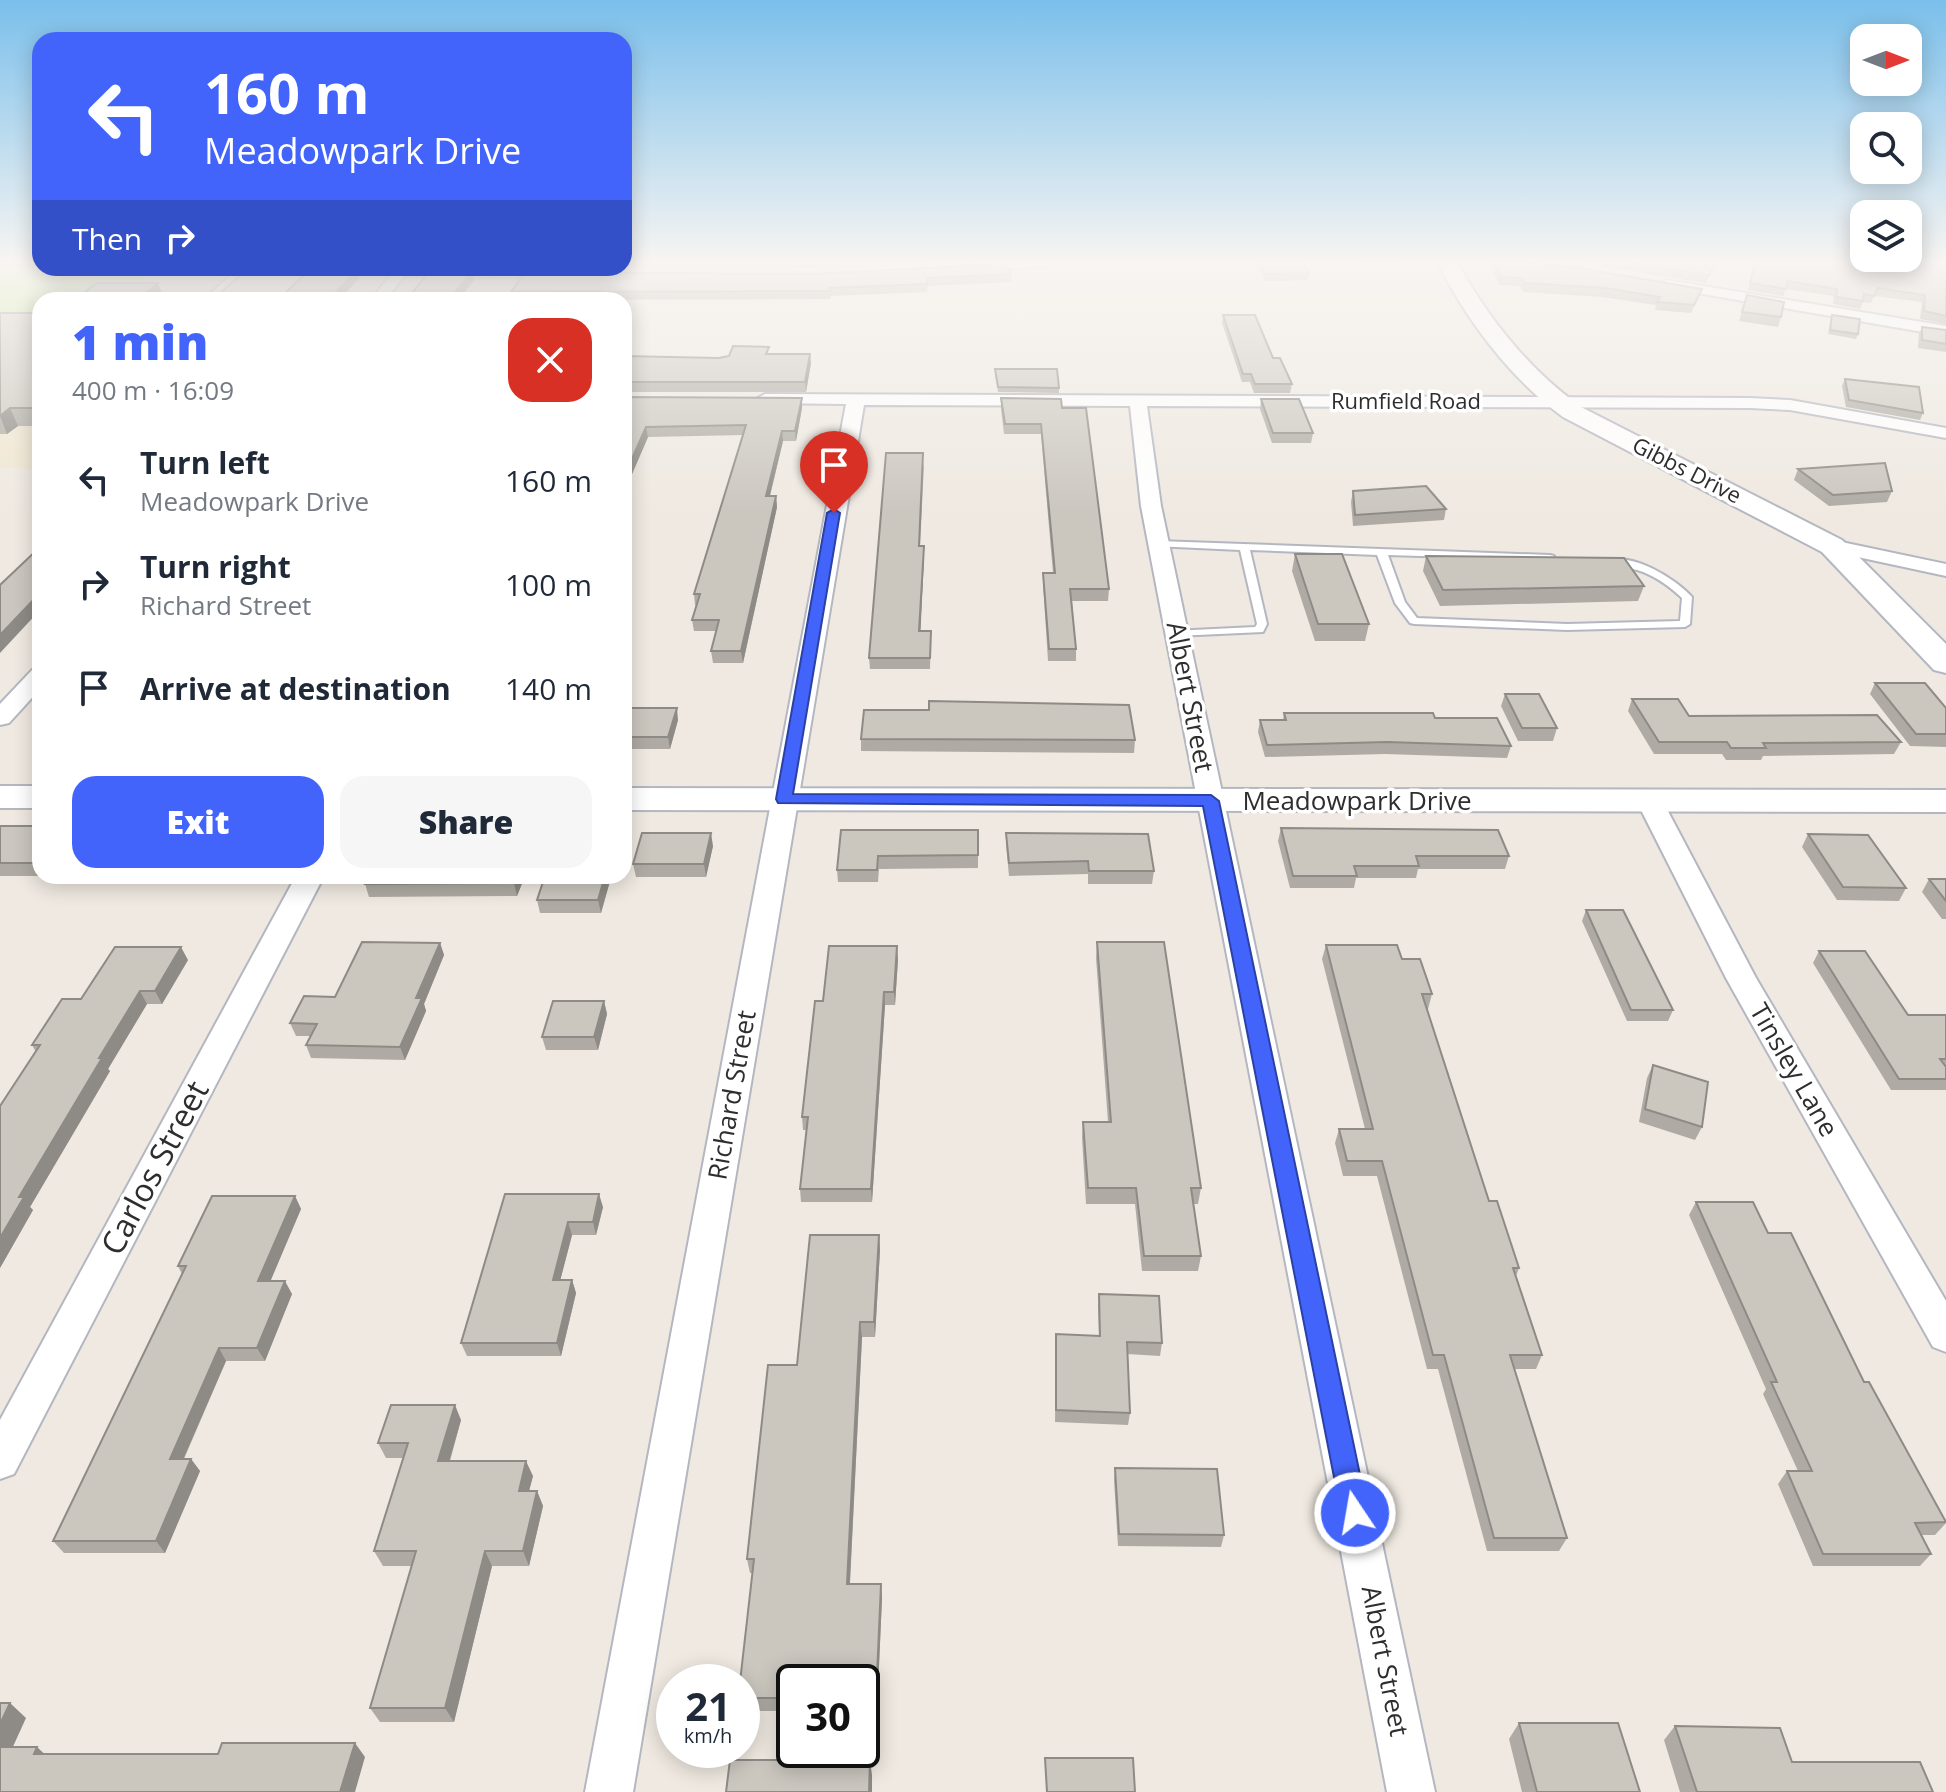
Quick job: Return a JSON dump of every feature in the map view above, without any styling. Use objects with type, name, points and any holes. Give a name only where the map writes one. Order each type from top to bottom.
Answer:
[{"type":"street","name":"Gibbs Drive","points":[[1505,346],[1533,384],[1555,401],[1832,546],[1946,663]]},
{"type":"street","name":"Rumfield Road","points":[[748,399],[1555,401],[1790,405],[1946,433]]},
{"type":"street","name":"Richard Street","points":[[609,1792],[856,399]]},
{"type":"street","name":"Albert Street","points":[[1138,400],[1158,544],[1411,1792]]},
{"type":"street","points":[[1832,546],[1946,570]]},
{"type":"street","points":[[0,718],[32,684]]},
{"type":"street","points":[[0,797],[32,797]]},
{"type":"street","name":"Meadowpark Drive","points":[[632,799],[1946,801]]},
{"type":"street","name":"Tinsley Lane","points":[[1649,800],[1741,978],[1946,1335]]},
{"type":"street","name":"Carlos Street","points":[[0,1460],[306,884]]},
{"type":"lane","points":[[1158,544],[1563,559]]},
{"type":"lane","points":[[1176,633],[1259,630],[1262,624],[1244,547]]},
{"type":"lane","points":[[1381,551],[1400,603],[1414,621],[1567,627],[1685,624],[1687,597],[1668,578],[1642,565],[1595,561]]},
{"type":"shaded area","points":[[0,346],[32,346],[32,469],[0,468]]},
{"type":"building","points":[[0,346],[32,346],[32,408],[10,408],[0,416]]},
{"type":"building","points":[[733,346],[769,347],[766,354],[810,354],[805,382],[632,382],[632,356],[729,356]]},
{"type":"building","points":[[1233,346],[1268,346],[1273,358],[1280,358],[1292,384],[1255,384],[1251,374],[1243,374]]},
{"type":"building","points":[[995,369],[1057,369],[1059,388],[998,387]]},
{"type":"building","points":[[1845,379],[1919,387],[1923,413],[1849,400]]},
{"type":"building","points":[[632,397],[802,398],[795,431],[782,431],[766,496],[776,496],[741,651],[711,651],[719,620],[692,620],[700,594],[694,594],[746,425],[646,427],[632,459]]},
{"type":"building","points":[[1001,398],[1061,399],[1062,408],[1086,408],[1109,589],[1070,589],[1076,649],[1049,649],[1043,573],[1055,573],[1041,424],[1005,424]]},
{"type":"building","points":[[1261,399],[1299,399],[1313,433],[1273,433]]},
{"type":"building","points":[[886,453],[923,453],[919,546],[924,546],[919,631],[931,631],[930,658],[869,658]]},
{"type":"building","points":[[1885,463],[1892,491],[1833,495],[1798,469]]},
{"type":"building","points":[[1426,486],[1446,509],[1355,515],[1353,491]]},
{"type":"building","points":[[1295,554],[1342,554],[1369,624],[1318,624]]},
{"type":"building","points":[[32,555],[32,601],[0,635],[0,585]]},
{"type":"building","points":[[1426,556],[1624,558],[1644,586],[1443,590]]},
{"type":"building","points":[[1875,683],[1925,683],[1946,708],[1946,734],[1916,734]]},
{"type":"building","points":[[1505,694],[1539,694],[1557,728],[1522,728]]},
{"type":"building","points":[[1632,699],[1678,699],[1689,716],[1877,715],[1901,742],[1763,743],[1766,748],[1731,748],[1727,742],[1659,742]]},
{"type":"building","points":[[929,701],[1129,705],[1135,740],[861,739],[864,710],[929,710]]},
{"type":"building","points":[[632,708],[677,708],[668,737],[632,737]]},
{"type":"building","points":[[1284,713],[1433,713],[1435,718],[1497,718],[1511,746],[1387,742],[1267,745],[1260,720],[1286,720]]},
{"type":"building","points":[[0,826],[32,826],[32,863],[0,863]]},
{"type":"building","points":[[1281,828],[1498,830],[1509,856],[1416,856],[1419,866],[1354,866],[1357,876],[1293,876]]},
{"type":"building","points":[[841,830],[978,830],[978,855],[878,856],[877,870],[837,870]]},
{"type":"building","points":[[642,833],[711,833],[704,864],[633,864]]},
{"type":"building","points":[[1006,833],[1148,834],[1154,871],[1089,871],[1088,861],[1009,863]]},
{"type":"building","points":[[1808,834],[1868,835],[1906,888],[1843,887]]},
{"type":"building","points":[[1929,879],[1946,879],[1946,901]]},
{"type":"building","points":[[542,884],[603,884],[598,900],[537,900]]},
{"type":"building","points":[[1586,910],[1623,910],[1673,1010],[1631,1010]]},
{"type":"building","points":[[362,942],[440,943],[416,998],[422,998],[400,1047],[306,1045],[317,1024],[290,1023],[304,996],[335,997]]},
{"type":"building","points":[[1097,942],[1164,942],[1201,1188],[1191,1188],[1201,1256],[1144,1256],[1136,1188],[1088,1188],[1083,1122],[1111,1122]]},
{"type":"building","points":[[1326,945],[1397,945],[1402,959],[1420,959],[1432,994],[1422,994],[1489,1201],[1497,1201],[1519,1268],[1513,1268],[1542,1355],[1510,1355],[1567,1538],[1494,1538],[1444,1355],[1433,1355],[1382,1161],[1347,1161],[1339,1129],[1373,1129]]},
{"type":"building","points":[[829,946],[897,946],[894,992],[884,992],[871,1189],[800,1189],[808,1117],[802,1117],[815,1001],[823,1001]]},
{"type":"building","points":[[115,947],[181,947],[155,991],[140,991],[19,1197],[24,1197],[0,1238],[0,1106],[40,1045],[32,1045],[62,999],[81,999]]},
{"type":"building","points":[[1819,951],[1865,951],[1908,1015],[1946,1015],[1946,1059],[1940,1059],[1946,1067],[1946,1079],[1899,1079]]},
{"type":"building","points":[[553,1001],[604,1001],[594,1037],[542,1037]]},
{"type":"building","points":[[1653,1065],[1708,1082],[1702,1127],[1645,1109]]},
{"type":"building","points":[[505,1194],[599,1194],[593,1222],[568,1222],[553,1280],[572,1280],[557,1343],[461,1343]]},
{"type":"building","points":[[212,1196],[295,1196],[258,1281],[285,1281],[257,1348],[219,1348],[170,1459],[191,1459],[156,1541],[53,1541],[186,1266],[178,1266]]},
{"type":"building","points":[[1696,1202],[1753,1202],[1768,1233],[1791,1233],[1864,1382],[1869,1382],[1946,1522],[1915,1523],[1931,1554],[1823,1554],[1787,1471],[1812,1471],[1771,1382],[1777,1382]]},
{"type":"building","points":[[810,1235],[879,1235],[874,1322],[860,1322],[847,1584],[881,1584],[877,1664],[776,1664],[776,1698],[760,1698],[760,1664],[742,1664],[754,1559],[747,1559],[768,1365],[797,1365]]},
{"type":"building","points":[[1099,1294],[1159,1296],[1162,1343],[1127,1342],[1130,1413],[1056,1410],[1056,1334],[1100,1336]]},
{"type":"building","points":[[391,1405],[455,1405],[438,1461],[526,1461],[519,1491],[537,1491],[523,1551],[485,1551],[445,1708],[370,1708],[416,1551],[374,1551],[408,1443],[378,1443]]},
{"type":"building","points":[[1115,1468],[1217,1469],[1224,1535],[1119,1534]]},
{"type":"building","points":[[0,1703],[10,1703],[0,1724]]},
{"type":"building","points":[[1519,1723],[1618,1723],[1640,1792],[1537,1792]]},
{"type":"building","points":[[1675,1726],[1780,1728],[1792,1762],[1920,1762],[1933,1792],[1697,1792]]},
{"type":"building","points":[[222,1743],[355,1743],[340,1792],[0,1792],[0,1747],[37,1747],[34,1754],[218,1754]]},
{"type":"building","points":[[1045,1758],[1133,1758],[1135,1792],[1047,1792]]},
{"type":"building","points":[[760,1760],[776,1760],[776,1768],[870,1768],[869,1792],[726,1792],[729,1768],[760,1768]]},
{"type":"route","points":[[834,513],[784,799],[1211,801],[1355,1513]]}]
